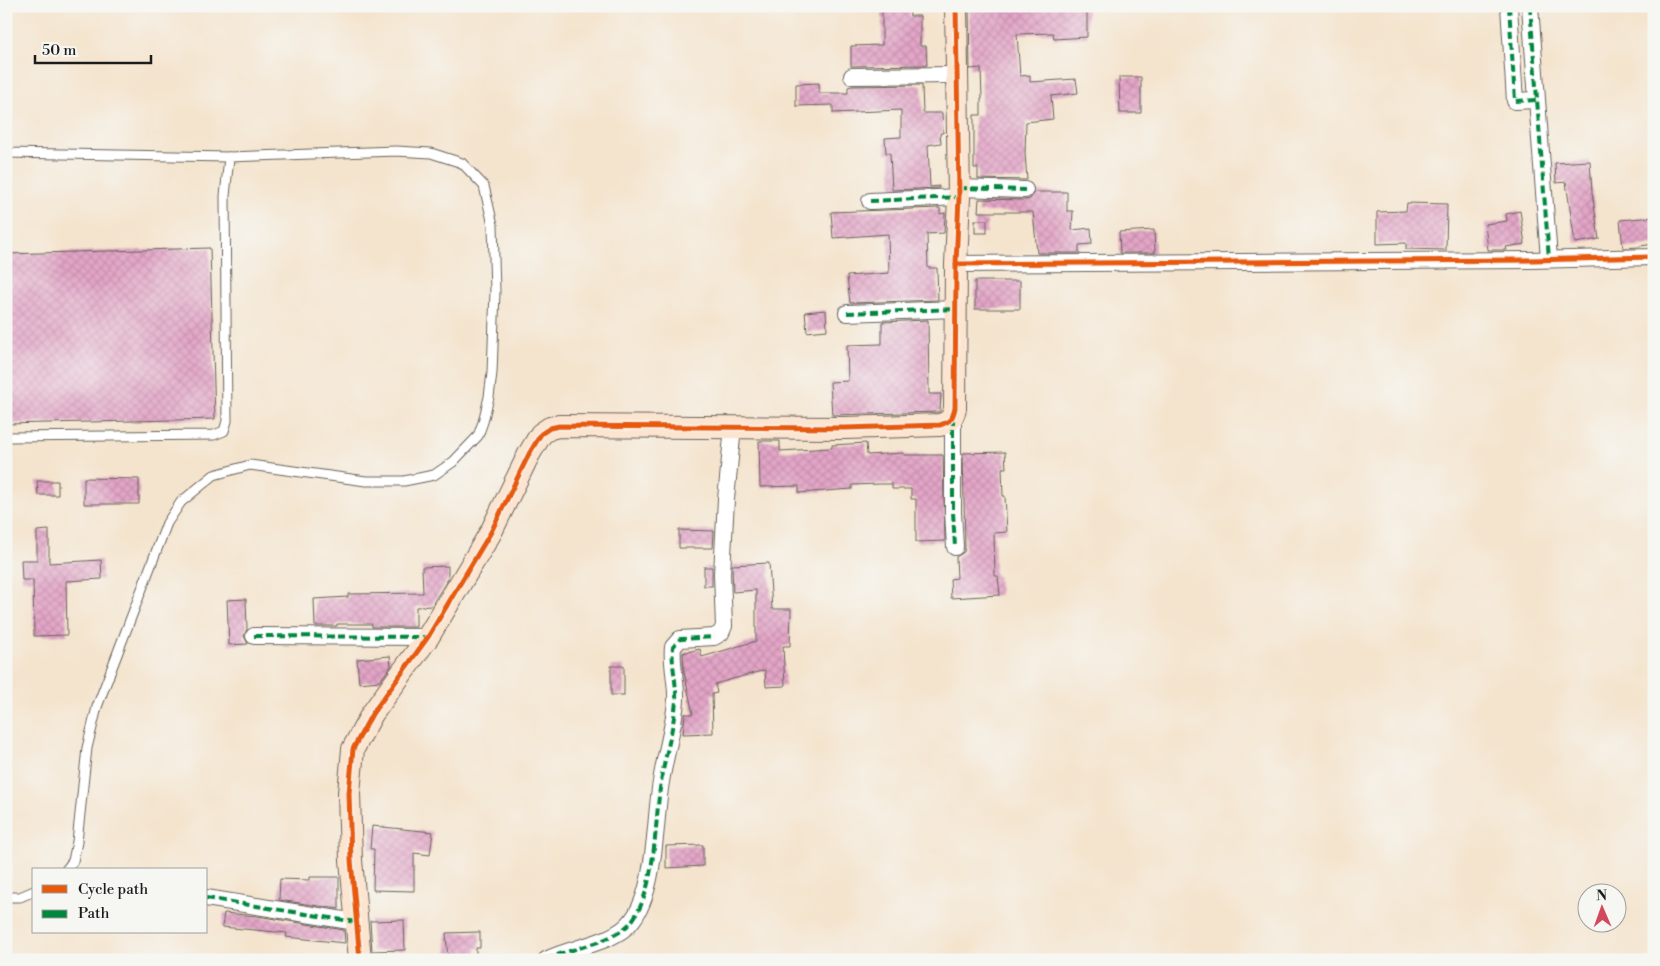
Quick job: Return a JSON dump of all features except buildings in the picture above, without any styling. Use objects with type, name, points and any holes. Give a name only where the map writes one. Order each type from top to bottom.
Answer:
[{"type":"street","points":[[954,547],[953,417],[956,395],[956,264],[959,192],[956,6]]},
{"type":"street","points":[[1510,6],[1515,101],[1536,100]]},
{"type":"street","points":[[1530,6],[1549,259]]},
{"type":"street","points":[[852,76],[957,75]]},
{"type":"street","points":[[870,201],[959,192],[1025,190]]},
{"type":"street","points":[[956,264],[1654,257]]},
{"type":"street","points":[[847,313],[956,309]]},
{"type":"street","points":[[360,960],[351,860],[349,793],[353,749],[372,714],[428,637],[491,532],[541,434],[550,428],[559,426],[846,428],[940,424],[950,421],[953,417]]},
{"type":"street","points":[[546,960],[608,938],[626,928],[638,913],[647,889],[653,856],[661,782],[675,710],[673,647],[680,639],[714,637],[721,633],[724,626],[722,574],[726,499],[733,427]]},
{"type":"street","points":[[254,636],[428,637]]},
{"type":"street","points":[[208,898],[356,922]]},
{"type":"lane","points":[[6,153],[229,156],[396,152],[431,153],[462,163],[484,186],[492,226],[495,292],[492,373],[483,422],[478,436],[453,462],[434,475],[404,481],[366,481],[250,465],[214,474],[180,502],[167,523],[96,707],[87,748],[78,842],[73,861],[68,868]]},
{"type":"lane","points":[[6,436],[214,435],[224,430],[227,421],[225,196],[229,156]]},
{"type":"lane","points":[[6,897],[20,897],[32,892]]},
{"type":"marked path","points":[[1509,6],[1515,101],[1536,100]]},
{"type":"marked path","points":[[1530,6],[1549,259]]},
{"type":"marked path","points":[[959,188],[1025,190]]},
{"type":"marked path","points":[[870,201],[959,197]]},
{"type":"marked path","points":[[847,313],[956,309]]},
{"type":"marked path","points":[[953,417],[955,547]]},
{"type":"marked path","points":[[254,636],[428,637]]},
{"type":"marked path","points":[[546,960],[609,938],[626,927],[636,915],[644,898],[653,859],[661,782],[675,710],[676,694],[673,647],[680,639],[714,637]]},
{"type":"marked path","points":[[208,898],[356,922]]},
{"type":"cycle path","points":[[360,960],[351,860],[349,793],[353,749],[372,714],[428,637],[491,532],[529,454],[541,434],[550,428],[559,426],[845,428],[940,425],[949,421],[952,417],[955,408],[956,264],[959,197],[956,6]]},
{"type":"cycle path","points":[[956,264],[1530,260],[1654,257]]}]
